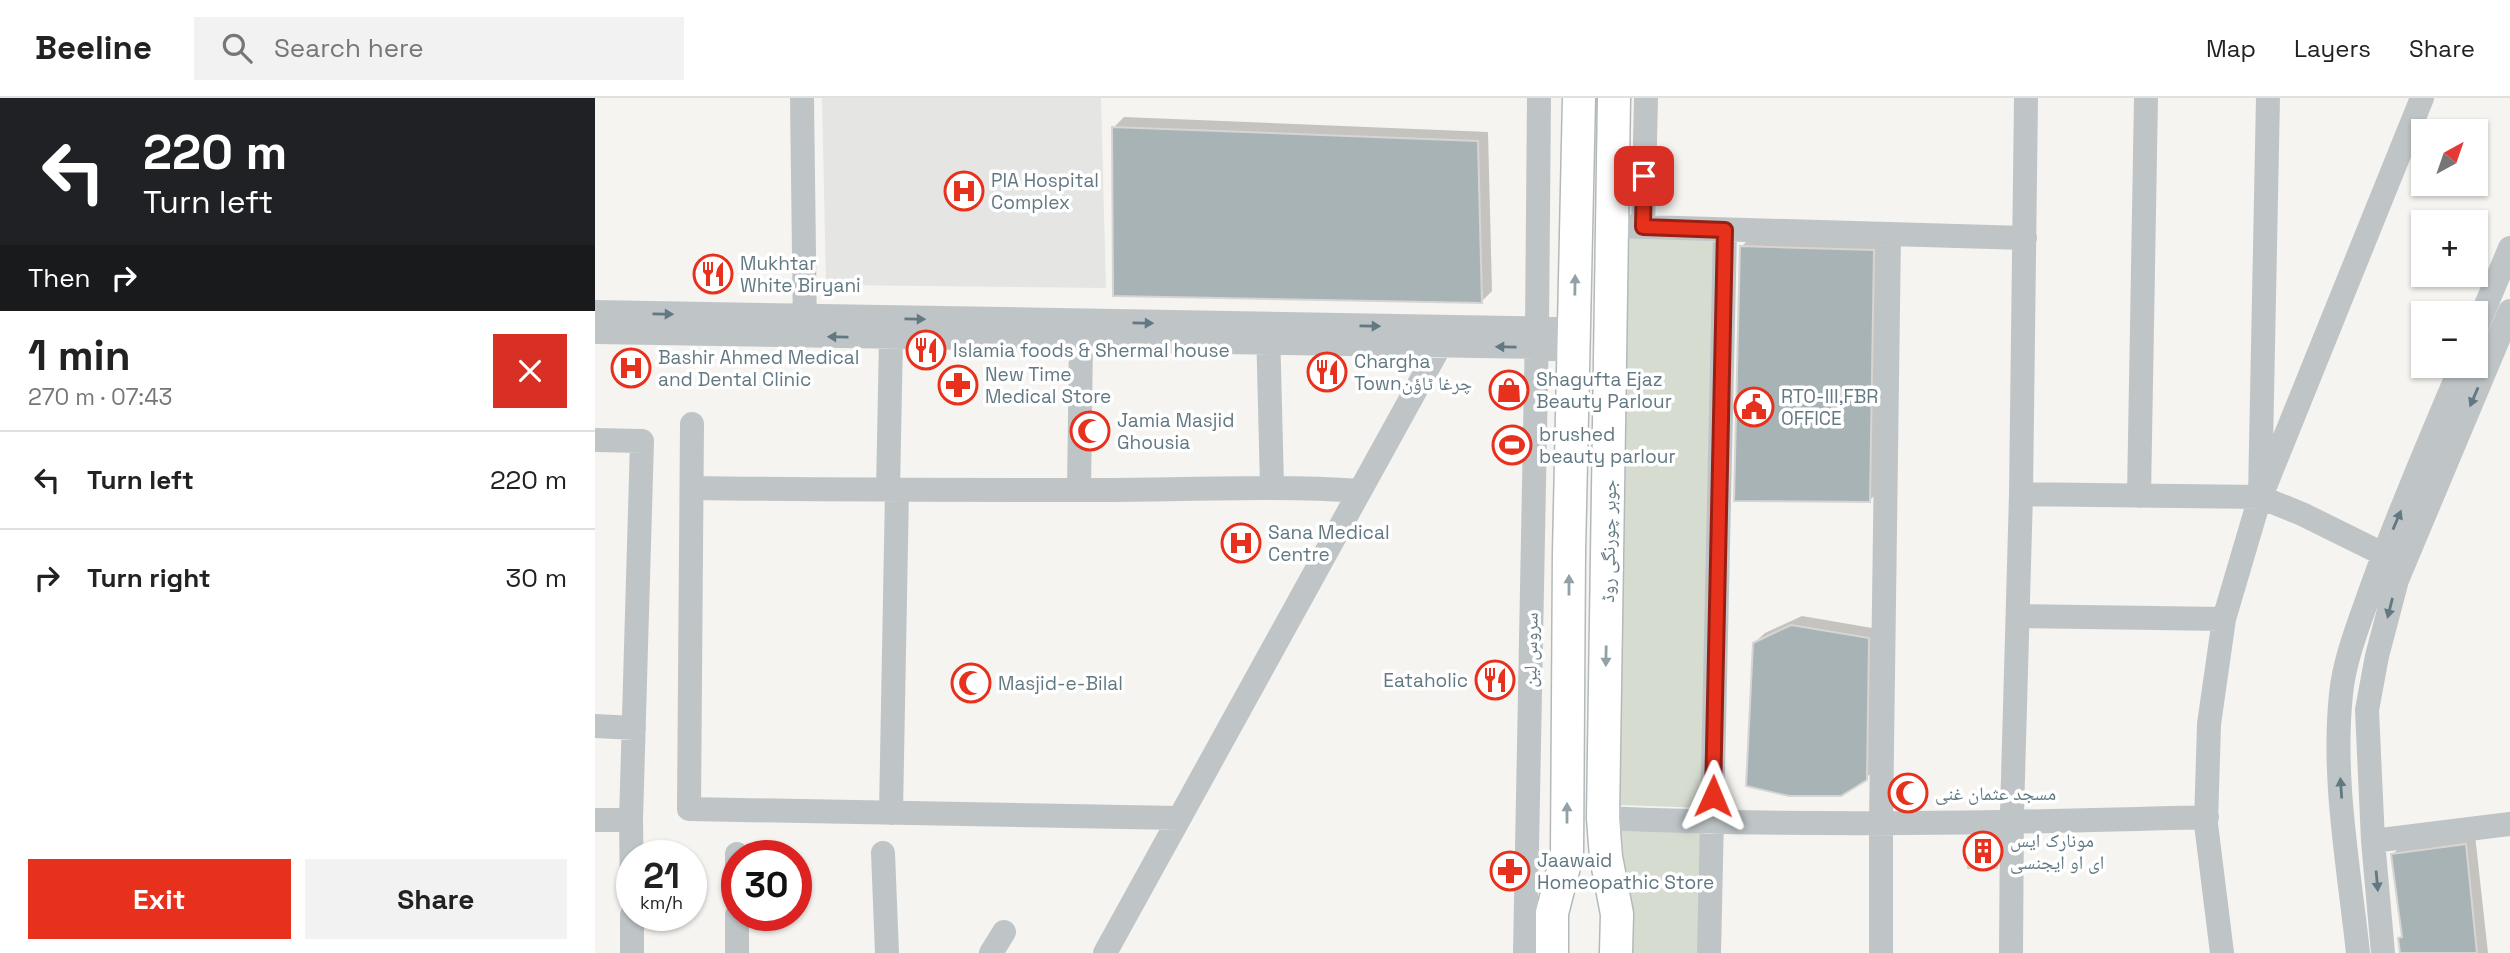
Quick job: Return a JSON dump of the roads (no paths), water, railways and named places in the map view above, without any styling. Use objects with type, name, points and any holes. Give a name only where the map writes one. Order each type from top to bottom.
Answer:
[{"type":"main road","name":"جوہر چورنگی روڈ","points":[[1571,953],[1567,855],[1569,552],[1579,98]]},
{"type":"main road","name":"جوہر چورنگی روڈ","points":[[1614,98],[1627,227],[1603,818],[1606,857],[1617,914],[1616,953]]},
{"type":"main road","name":"جوہر چورنگی روڈ","points":[[1552,953],[1552,913],[1567,855]]},
{"type":"main road","name":"جوہر چورنگی روڈ","points":[[1596,953],[1597,918],[1606,857]]},
{"type":"street","points":[[802,98],[804,327]]},
{"type":"street","name":"سروس لین","points":[[1525,953],[1539,98]]},
{"type":"street","points":[[1646,98],[1627,227],[2025,238]]},
{"type":"street","points":[[2011,953],[2026,98]]},
{"type":"street","points":[[2139,496],[2146,98]]},
{"type":"street","points":[[2260,497],[2268,98]]},
{"type":"street","points":[[2223,953],[2207,817],[2209,724],[2224,619],[2260,497],[2422,98]]},
{"type":"street","points":[[1709,953],[1725,230]]},
{"type":"street","points":[[1881,953],[1889,234]]},
{"type":"street","points":[[2488,301],[2509,251]]},
{"type":"street","points":[[2383,953],[2373,841],[2367,710],[2383,631],[2397,580],[2510,311]]},
{"type":"street","points":[[595,312],[804,327],[891,338],[1081,341],[1269,334],[1440,346],[1537,338]]},
{"type":"street","points":[[595,332],[804,327],[1574,340]]},
{"type":"street","points":[[1269,334],[1272,487]]},
{"type":"street","points":[[891,338],[891,813]]},
{"type":"street","points":[[1079,490],[1081,341]]},
{"type":"street","points":[[1105,953],[1440,346]]},
{"type":"street","points":[[2358,953],[2338,748],[2341,692],[2358,626],[2383,554],[2456,378]]},
{"type":"street","points":[[692,424],[689,809],[1178,818]]},
{"type":"street","points":[[595,440],[642,441],[631,840]]},
{"type":"street","points":[[692,488],[1198,490],[1272,487],[1360,491]]},
{"type":"street","points":[[2021,494],[2260,497],[2302,514],[2383,554]]},
{"type":"street","points":[[2018,616],[2224,619]]},
{"type":"street","points":[[595,726],[634,727]]},
{"type":"street","points":[[1603,818],[1712,823],[1881,823],[2207,817]]},
{"type":"street","points":[[595,820],[631,820]]},
{"type":"street","points":[[2373,841],[2510,824]]},
{"type":"street","points":[[883,853],[887,953]]},
{"type":"street","points":[[632,931],[632,953]]},
{"type":"street","points":[[737,931],[737,953]]},
{"type":"street","points":[[991,953],[1004,932]]},
{"type":"place","name":"PIA Hospital Complex","points":[[964,191]]},
{"type":"place","name":"Mukhtar White Biryani","points":[[713,274]]},
{"type":"place","name":"Islamia foods & Shermal house","points":[[926,350]]},
{"type":"place","name":"Bashir Ahmed Medical and Dental Clinic","points":[[631,368]]},
{"type":"place","name":"Chargha Townچرغا ٹاؤن","points":[[1327,372]]},
{"type":"place","name":"New Time Medical Store","points":[[958,385]]},
{"type":"place","name":"Shagufta Ejaz Beauty Parlour","points":[[1509,390]]},
{"type":"place","name":"RTO-III,FBR OFFICE","points":[[1754,407]]},
{"type":"place","name":"Jamia Masjid Ghousia","points":[[1090,431]]},
{"type":"place","name":"brushed beauty parlour","points":[[1512,445]]},
{"type":"place","name":"Sana Medical Centre","points":[[1241,543]]},
{"type":"place","name":"Eataholic","points":[[1495,680]]},
{"type":"place","name":"Masjid-e-Bilal","points":[[971,683]]},
{"type":"place","name":"مسجد عثمان غنی","points":[[1908,793]]},
{"type":"place","name":"مونارک ایس ای او ایجنسی","points":[[1983,851]]},
{"type":"place","name":"Jaawaid Homeopathic Store","points":[[1510,871]]}]
